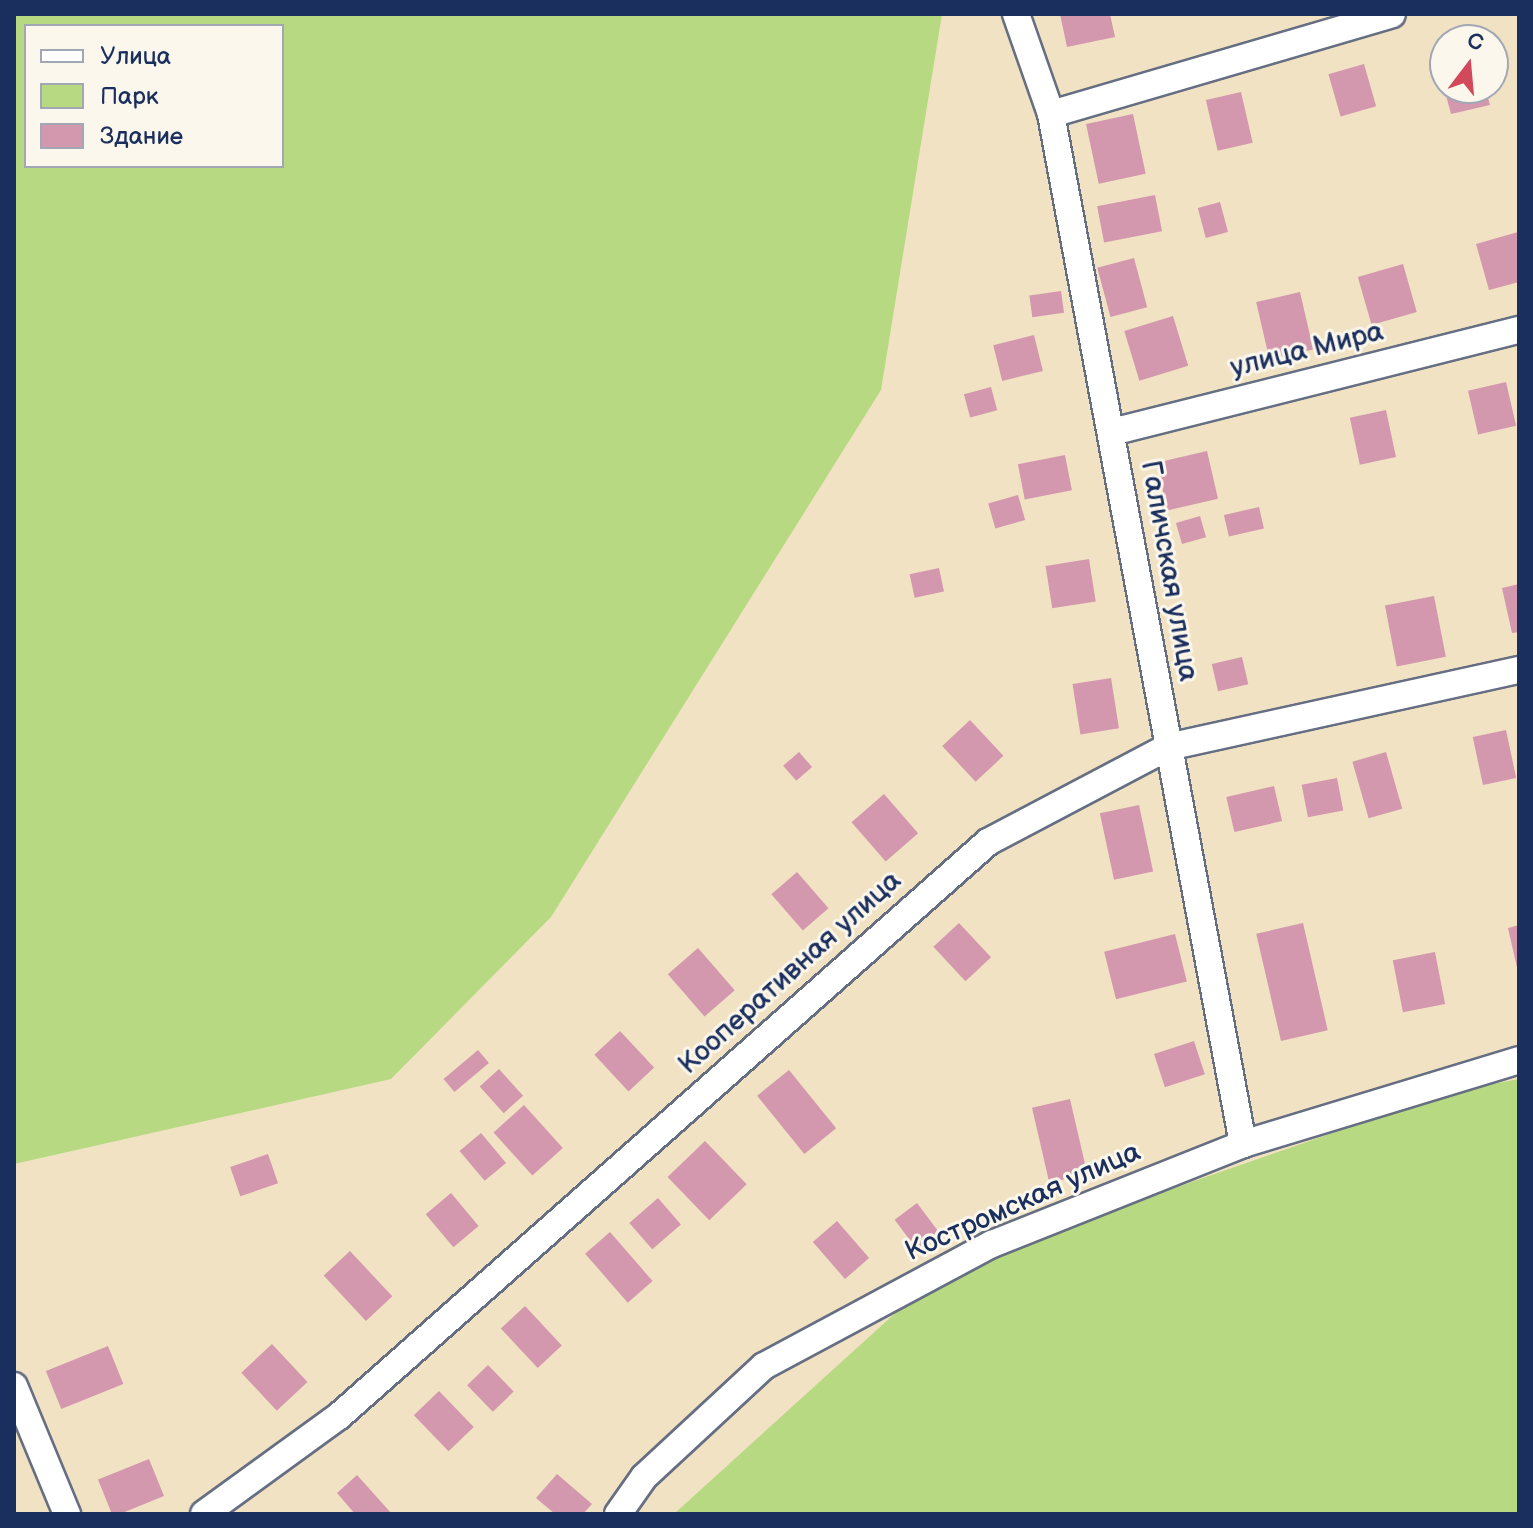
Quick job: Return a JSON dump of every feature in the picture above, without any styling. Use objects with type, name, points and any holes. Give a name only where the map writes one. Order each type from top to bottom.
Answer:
[{"type":"street","name":"Галичская улица","points":[[1016,14],[1051,114],[1243,1144]]},
{"type":"street","points":[[1051,114],[1392,14]]},
{"type":"street","name":"улица Мира","points":[[1112,432],[1519,330]]},
{"type":"street","name":"Кооперативная улица","points":[[204,1514],[339,1416],[988,842],[1168,747],[1519,670]]},
{"type":"street","name":"Костромская улица","points":[[618,1514],[644,1477],[764,1366],[992,1244],[1243,1144],[1519,1060]]},
{"type":"street","points":[[14,1386],[67,1514]]},
{"type":"green space","points":[[14,14],[942,14],[881,390],[551,917],[391,1079],[14,1164]]},
{"type":"green space","points":[[1519,1079],[1519,1514],[674,1514],[945,1268],[1450,1092]]},
{"type":"building","points":[[1060,14],[1110,14],[1115,37],[1067,47]]},
{"type":"building","points":[[1364,64],[1376,106],[1341,116],[1328,74]]},
{"type":"building","points":[[1241,92],[1253,143],[1218,151],[1206,100]]},
{"type":"building","points":[[1448,104],[1490,105],[1451,114]]},
{"type":"building","points":[[1133,114],[1146,174],[1099,184],[1086,124]]},
{"type":"building","points":[[1155,195],[1162,231],[1104,243],[1097,206]]},
{"type":"building","points":[[1220,202],[1228,232],[1206,238],[1198,208]]},
{"type":"building","points":[[1518,232],[1519,282],[1489,290],[1476,244]]},
{"type":"building","points":[[1134,258],[1147,307],[1110,317],[1097,268]]},
{"type":"building","points":[[1403,264],[1417,312],[1372,325],[1358,277]]},
{"type":"building","points":[[1061,291],[1064,313],[1032,317],[1029,295]]},
{"type":"building","points":[[1300,292],[1313,349],[1269,360],[1256,302]]},
{"type":"building","points":[[1173,316],[1188,366],[1139,381],[1124,331]]},
{"type":"building","points":[[1034,335],[1043,371],[1002,381],[993,345]]},
{"type":"building","points":[[1506,382],[1516,426],[1478,435],[1468,391]]},
{"type":"building","points":[[991,387],[997,410],[970,417],[964,394]]},
{"type":"building","points":[[1386,410],[1396,457],[1360,465],[1350,418]]},
{"type":"building","points":[[1207,451],[1218,499],[1167,510],[1156,463]]},
{"type":"building","points":[[1065,455],[1072,490],[1025,499],[1018,464]]},
{"type":"building","points":[[1018,495],[1025,520],[995,529],[988,504]]},
{"type":"building","points":[[1259,507],[1264,528],[1229,537],[1224,515]]},
{"type":"building","points":[[1200,516],[1206,537],[1182,544],[1176,523]]},
{"type":"building","points":[[1089,559],[1096,601],[1052,608],[1046,566]]},
{"type":"building","points":[[939,568],[944,591],[915,598],[910,574]]},
{"type":"building","points":[[1519,584],[1519,632],[1512,633],[1502,588]]},
{"type":"building","points":[[1434,596],[1446,657],[1397,666],[1385,606]]},
{"type":"building","points":[[1242,657],[1248,684],[1218,691],[1212,664]]},
{"type":"building","points":[[1111,678],[1119,728],[1080,734],[1072,684]]},
{"type":"building","points":[[970,720],[1003,756],[976,782],[942,746]]},
{"type":"building","points":[[1506,730],[1516,778],[1483,785],[1473,737]]},
{"type":"building","points":[[799,752],[812,767],[796,781],[783,766]]},
{"type":"building","points":[[1386,752],[1402,809],[1369,818],[1352,762]]},
{"type":"building","points":[[1337,778],[1343,810],[1308,817],[1302,785]]},
{"type":"building","points":[[1274,786],[1282,821],[1234,832],[1226,797]]},
{"type":"building","points":[[884,794],[918,833],[886,861],[852,822]]},
{"type":"building","points":[[1139,805],[1153,872],[1114,880],[1100,813]]},
{"type":"building","points":[[797,872],[828,908],[803,931],[771,894]]},
{"type":"building","points":[[959,923],[991,957],[965,981],[933,947]]},
{"type":"building","points":[[1303,923],[1328,1030],[1281,1041],[1256,934]]},
{"type":"building","points":[[1519,925],[1519,971],[1518,972],[1508,928]]},
{"type":"building","points":[[1175,934],[1187,982],[1116,999],[1104,952]]},
{"type":"building","points":[[698,948],[735,990],[705,1017],[668,974]]},
{"type":"building","points":[[1435,952],[1445,1004],[1403,1012],[1393,960]]},
{"type":"building","points":[[620,1031],[654,1068],[629,1091],[594,1055]]},
{"type":"building","points":[[1194,1041],[1205,1074],[1165,1087],[1154,1054]]},
{"type":"building","points":[[478,1050],[489,1063],[454,1092],[444,1079]]},
{"type":"building","points":[[499,1069],[523,1096],[504,1113],[480,1086]]},
{"type":"building","points":[[789,1070],[836,1128],[804,1154],[757,1096]]},
{"type":"building","points":[[1070,1099],[1087,1174],[1049,1183],[1032,1108]]},
{"type":"building","points":[[524,1105],[563,1148],[532,1176],[494,1132]]},
{"type":"building","points":[[481,1133],[506,1163],[485,1181],[460,1151]]},
{"type":"building","points":[[705,1141],[747,1184],[709,1220],[668,1177]]},
{"type":"building","points":[[268,1154],[278,1183],[240,1196],[230,1167]]},
{"type":"building","points":[[451,1193],[479,1226],[453,1247],[426,1214]]},
{"type":"building","points":[[658,1198],[681,1224],[652,1249],[629,1223]]},
{"type":"building","points":[[917,1203],[940,1234],[918,1251],[895,1220]]},
{"type":"building","points":[[837,1221],[869,1258],[845,1279],[813,1242]]},
{"type":"building","points":[[610,1232],[653,1281],[628,1303],[585,1254]]},
{"type":"building","points":[[350,1251],[392,1296],[366,1321],[324,1276]]},
{"type":"building","points":[[525,1306],[562,1345],[538,1368],[501,1329]]},
{"type":"building","points":[[272,1344],[307,1382],[277,1411],[241,1373]]},
{"type":"building","points":[[108,1346],[123,1384],[61,1409],[46,1371]]},
{"type":"building","points":[[488,1365],[514,1392],[493,1412],[467,1385]]},
{"type":"building","points":[[439,1391],[474,1427],[449,1451],[414,1415]]},
{"type":"building","points":[[149,1459],[164,1496],[120,1514],[112,1514],[98,1480]]},
{"type":"building","points":[[557,1474],[592,1504],[583,1514],[555,1514],[536,1498]]},
{"type":"building","points":[[357,1475],[392,1514],[355,1514],[337,1493]]}]
